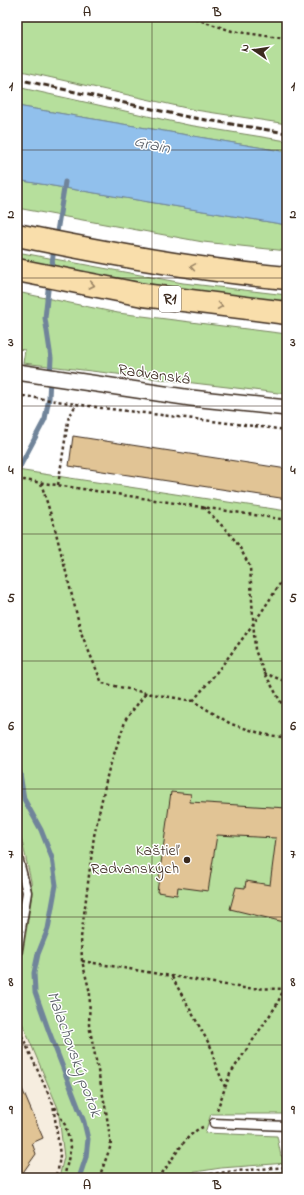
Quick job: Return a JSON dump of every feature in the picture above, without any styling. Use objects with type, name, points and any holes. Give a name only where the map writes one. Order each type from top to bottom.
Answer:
[{"type":"highway","name":"R1","points":[[17,235],[54,243],[230,273],[287,278]]},
{"type":"highway","name":"R1","points":[[17,270],[142,295],[287,313]]},
{"type":"street","name":"Radvanská","points":[[22,373],[191,398],[287,408]]},
{"type":"lane","points":[[17,854],[27,892],[17,953]]},
{"type":"lane","points":[[214,1123],[287,1126]]},
{"type":"path","points":[[190,17],[232,31],[287,39]]},
{"type":"path","points":[[17,395],[102,408],[287,430]]},
{"type":"path","points":[[58,485],[69,415],[76,403]]},
{"type":"path","points":[[17,479],[287,520]]},
{"type":"path","points":[[41,483],[54,525],[82,635],[102,683],[146,693],[193,701],[231,724],[263,734],[287,738]]},
{"type":"path","points":[[204,507],[230,534],[239,546],[250,567],[255,650],[264,672],[287,713]]},
{"type":"path","points":[[193,701],[237,648],[287,572]]},
{"type":"path","points":[[264,672],[287,682]]},
{"type":"path","points":[[99,1178],[111,1145],[106,1111],[89,1025],[90,993],[82,961],[81,938],[94,836],[108,772],[126,719],[146,693]]},
{"type":"path","points":[[82,961],[243,988],[286,989],[230,1074],[214,1123],[197,1129],[187,1139],[158,1178]]},
{"type":"path","points":[[172,977],[213,1051],[214,1061],[225,1087]]},
{"type":"path","points":[[17,1025],[53,1104],[65,1125],[71,1146],[64,1178]]},
{"type":"path","points":[[53,1104],[60,1155],[58,1170],[54,1178]]},
{"type":"path","points":[[180,1178],[235,1171],[287,1167]]},
{"type":"shaded area","points":[[17,819],[31,881],[32,895],[17,997]]},
{"type":"shaded area","points":[[17,1011],[58,1108],[64,1157],[59,1178],[17,1178]]},
{"type":"green space","points":[[17,17],[287,17],[287,124],[195,110],[17,70]]},
{"type":"green space","points":[[17,87],[188,125],[287,141],[287,152],[17,106]]},
{"type":"green space","points":[[17,180],[287,225],[287,251],[203,242],[17,208]]},
{"type":"green space","points":[[17,252],[183,283],[287,295],[287,303],[152,284],[51,267],[17,260]]},
{"type":"green space","points":[[17,292],[118,313],[287,334],[287,394],[23,363],[25,350],[17,349]]},
{"type":"green space","points":[[17,470],[287,511],[287,1114],[211,1114],[205,1133],[277,1136],[281,1156],[287,1156],[287,1163],[221,1168],[157,1178],[59,1178],[64,1157],[58,1108],[17,1011],[18,983],[32,895],[31,881],[17,819]]},
{"type":"green space","points":[[287,1171],[287,1178],[213,1178]]},
{"type":"water","name":"Grain","points":[[17,106],[287,152],[287,225],[17,180]]},
{"type":"building","points":[[73,436],[287,469],[287,499],[69,466]]},
{"type":"building","name":"Kaštieľ Radvanských","points":[[171,792],[191,794],[190,802],[287,808],[287,906],[284,922],[230,909],[236,887],[245,888],[246,881],[270,885],[276,838],[217,835],[208,891],[178,887],[177,895],[157,892]]},
{"type":"building","points":[[17,1077],[43,1138],[32,1143],[36,1154],[19,1178],[17,1178]]},
{"type":"waterway","name":"Malachovský potok","points":[[56,238],[65,182]]},
{"type":"waterway","name":"Malachovský potok","points":[[51,271],[54,248]]},
{"type":"waterway","name":"Malachovský potok","points":[[17,472],[45,419],[49,398],[51,358],[45,318],[49,281]]},
{"type":"waterway","name":"Malachovský potok","points":[[17,732],[18,761],[24,799],[41,830],[52,858],[56,885],[48,929],[38,954],[34,973],[35,992],[84,1122],[88,1139],[86,1157],[79,1178]]},
{"type":"railway","points":[[17,79],[188,117],[287,133]]},
{"type":"place","name":"Kaštieľ Radvanských","points":[[187,860]]}]
